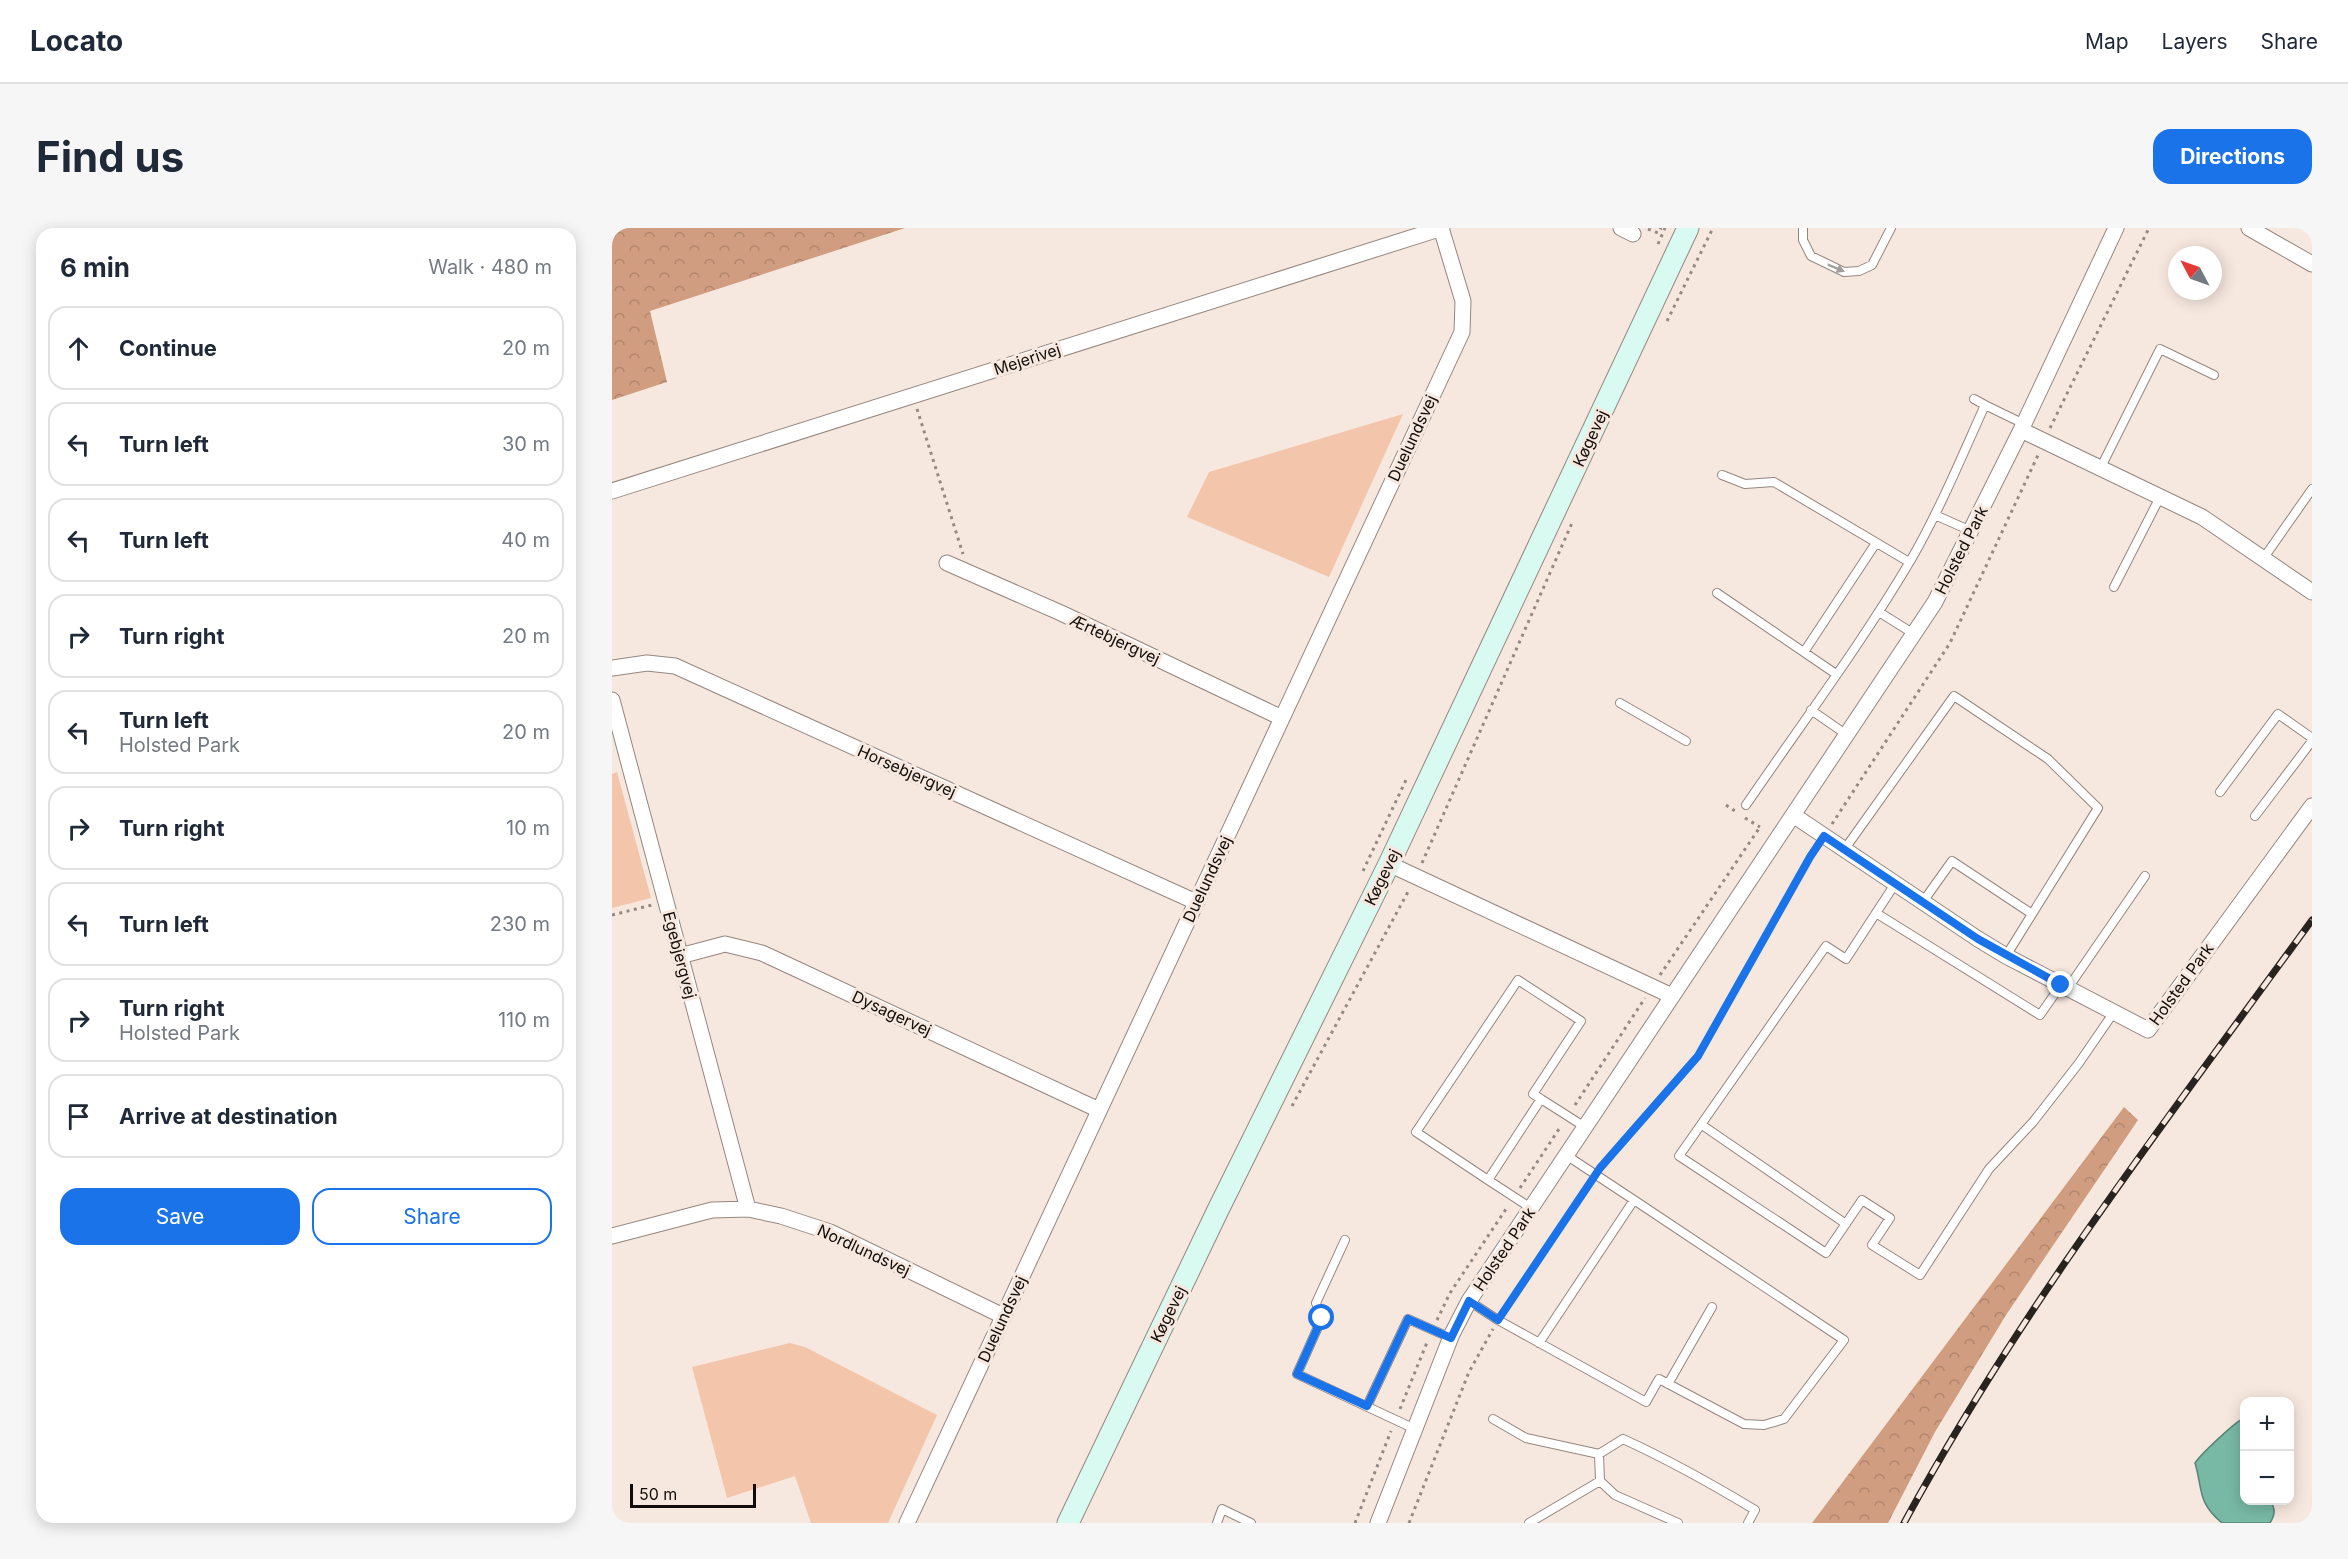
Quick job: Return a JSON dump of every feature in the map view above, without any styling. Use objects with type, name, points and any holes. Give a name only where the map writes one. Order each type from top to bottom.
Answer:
[{"type":"street","name":"Mejerivej","points":[[612,491],[1442,228]]},
{"type":"street","name":"Duelundsvej","points":[[907,1523],[1462,332],[1463,301],[1442,228]]},
{"type":"street","name":"Køgevej","points":[[1068,1523],[1228,1189],[1389,864],[1688,228]]},
{"type":"street","name":"Holsted Park","points":[[1378,1523],[1451,1338],[1469,1301],[1935,602],[2022,427],[2116,228]]},
{"type":"street","points":[[2249,228],[2312,264]]},
{"type":"street","points":[[2022,427],[2044,442],[2202,517],[2312,592]]},
{"type":"street","name":"Ærtebjergvej","points":[[947,563],[1061,613],[1282,718]]},
{"type":"street","name":"Horsebjergvej","points":[[612,668],[647,663],[675,666],[1196,902]]},
{"type":"street","name":"Egebjergvej","points":[[612,700],[748,1209]]},
{"type":"street","name":"Holsted Park","points":[[1793,815],[1922,903],[2006,956],[2148,1030],[2312,806]]},
{"type":"street","points":[[1389,864],[1671,996]]},
{"type":"street","name":"Dysagervej","points":[[680,956],[725,944],[762,953],[1099,1110]]},
{"type":"street","name":"Nordlundsvej","points":[[612,1236],[712,1210],[748,1209],[781,1216],[830,1232],[1003,1316]]},
{"type":"lane","points":[[1803,228],[1803,240],[1811,256],[1844,272],[1859,271],[1872,265],[1891,228]]},
{"type":"lane","points":[[2100,469],[2160,349],[2214,375]]},
{"type":"lane","points":[[1974,399],[2022,427]]},
{"type":"lane","points":[[1746,805],[1879,612],[1909,562],[1935,515],[1985,405]]},
{"type":"lane","points":[[1722,475],[1745,484],[1774,482],[1909,562]]},
{"type":"lane","points":[[2263,559],[2312,489]]},
{"type":"lane","points":[[2114,586],[2160,497]]},
{"type":"lane","points":[[1935,515],[1971,531]]},
{"type":"lane","points":[[1804,652],[1876,543]]},
{"type":"lane","points":[[1717,593],[1836,674]]},
{"type":"lane","points":[[1879,612],[1914,634]]},
{"type":"lane","points":[[1844,850],[1954,696],[2048,759],[2098,808],[2006,956]]},
{"type":"lane","points":[[1620,703],[1686,741]]},
{"type":"lane","points":[[1811,710],[1847,735]]},
{"type":"lane","points":[[2220,792],[2278,714],[2312,740],[2255,816]]},
{"type":"lane","points":[[1922,903],[1952,861],[2032,914]]},
{"type":"lane","points":[[1876,913],[2040,1015],[2065,986],[2145,876]]},
{"type":"lane","points":[[1895,884],[1846,959],[1826,946],[1679,1156],[1826,1252],[1862,1200],[1890,1218],[1872,1245],[1920,1275],[1989,1169],[2033,1122],[2079,1063],[2114,1012]]},
{"type":"lane","points":[[1531,1208],[1416,1132],[1518,980],[1581,1021],[1533,1094],[1585,1127]]},
{"type":"lane","points":[[1488,1180],[1541,1099]]},
{"type":"lane","points":[[1702,1125],[1846,1224]]},
{"type":"lane","points":[[1469,1301],[1498,1320],[1646,1402],[1659,1379],[1744,1424],[1764,1425],[1784,1419],[1844,1340],[1566,1155]]},
{"type":"lane","points":[[1539,1343],[1634,1200]]},
{"type":"lane","points":[[1345,1240],[1316,1303],[1322,1318],[1297,1374],[1415,1429]]},
{"type":"lane","points":[[1668,1384],[1712,1307]]},
{"type":"lane","points":[[1367,1406],[1408,1319],[1451,1338]]},
{"type":"lane","points":[[1493,1419],[1526,1438],[1599,1454],[1623,1439],[1708,1482],[1755,1510],[1748,1523]]},
{"type":"lane","points":[[1599,1454],[1600,1481],[1615,1495],[1678,1523]]},
{"type":"lane","points":[[1529,1523],[1600,1481]]},
{"type":"lane","points":[[1216,1523],[1222,1509],[1251,1523]]},
{"type":"path","points":[[1633,230],[1658,233],[1663,228]]},
{"type":"path","points":[[1662,235],[1663,228]]},
{"type":"path","points":[[1409,1523],[1469,1372],[1498,1320],[1595,1176],[1698,1056],[1810,857],[1950,643],[2044,442],[2149,228]]},
{"type":"path","points":[[912,396],[969,573]]},
{"type":"path","points":[[1726,805],[1777,839]]},
{"type":"path","points":[[612,915],[666,901]]},
{"type":"shaded area","points":[[1403,414],[1329,577],[1187,517],[1209,472]]},
{"type":"shaded area","points":[[617,772],[651,898],[612,908],[612,774]]},
{"type":"shaded area","points":[[790,1343],[805,1347],[937,1415],[888,1523],[811,1523],[795,1476],[727,1498],[692,1367]]},
{"type":"green space","points":[[612,228],[905,228],[650,311],[667,382],[612,400]]},
{"type":"green space","points":[[2124,1107],[2138,1120],[2006,1315],[1935,1432],[1888,1523],[1812,1523]]},
{"type":"water","points":[[2240,1421],[2240,1505],[2272,1505],[2274,1512],[2270,1523],[2222,1523],[2208,1509],[2202,1495],[2195,1463]]},
{"type":"railway","points":[[1904,1523],[1949,1444],[2046,1290],[2312,920]]},
{"type":"route","points":[[1322,1318],[1297,1374],[1367,1406],[1408,1319],[1451,1338],[1469,1301],[1498,1320],[1600,1168],[1698,1056],[1824,836],[1978,939],[2061,985]]}]
